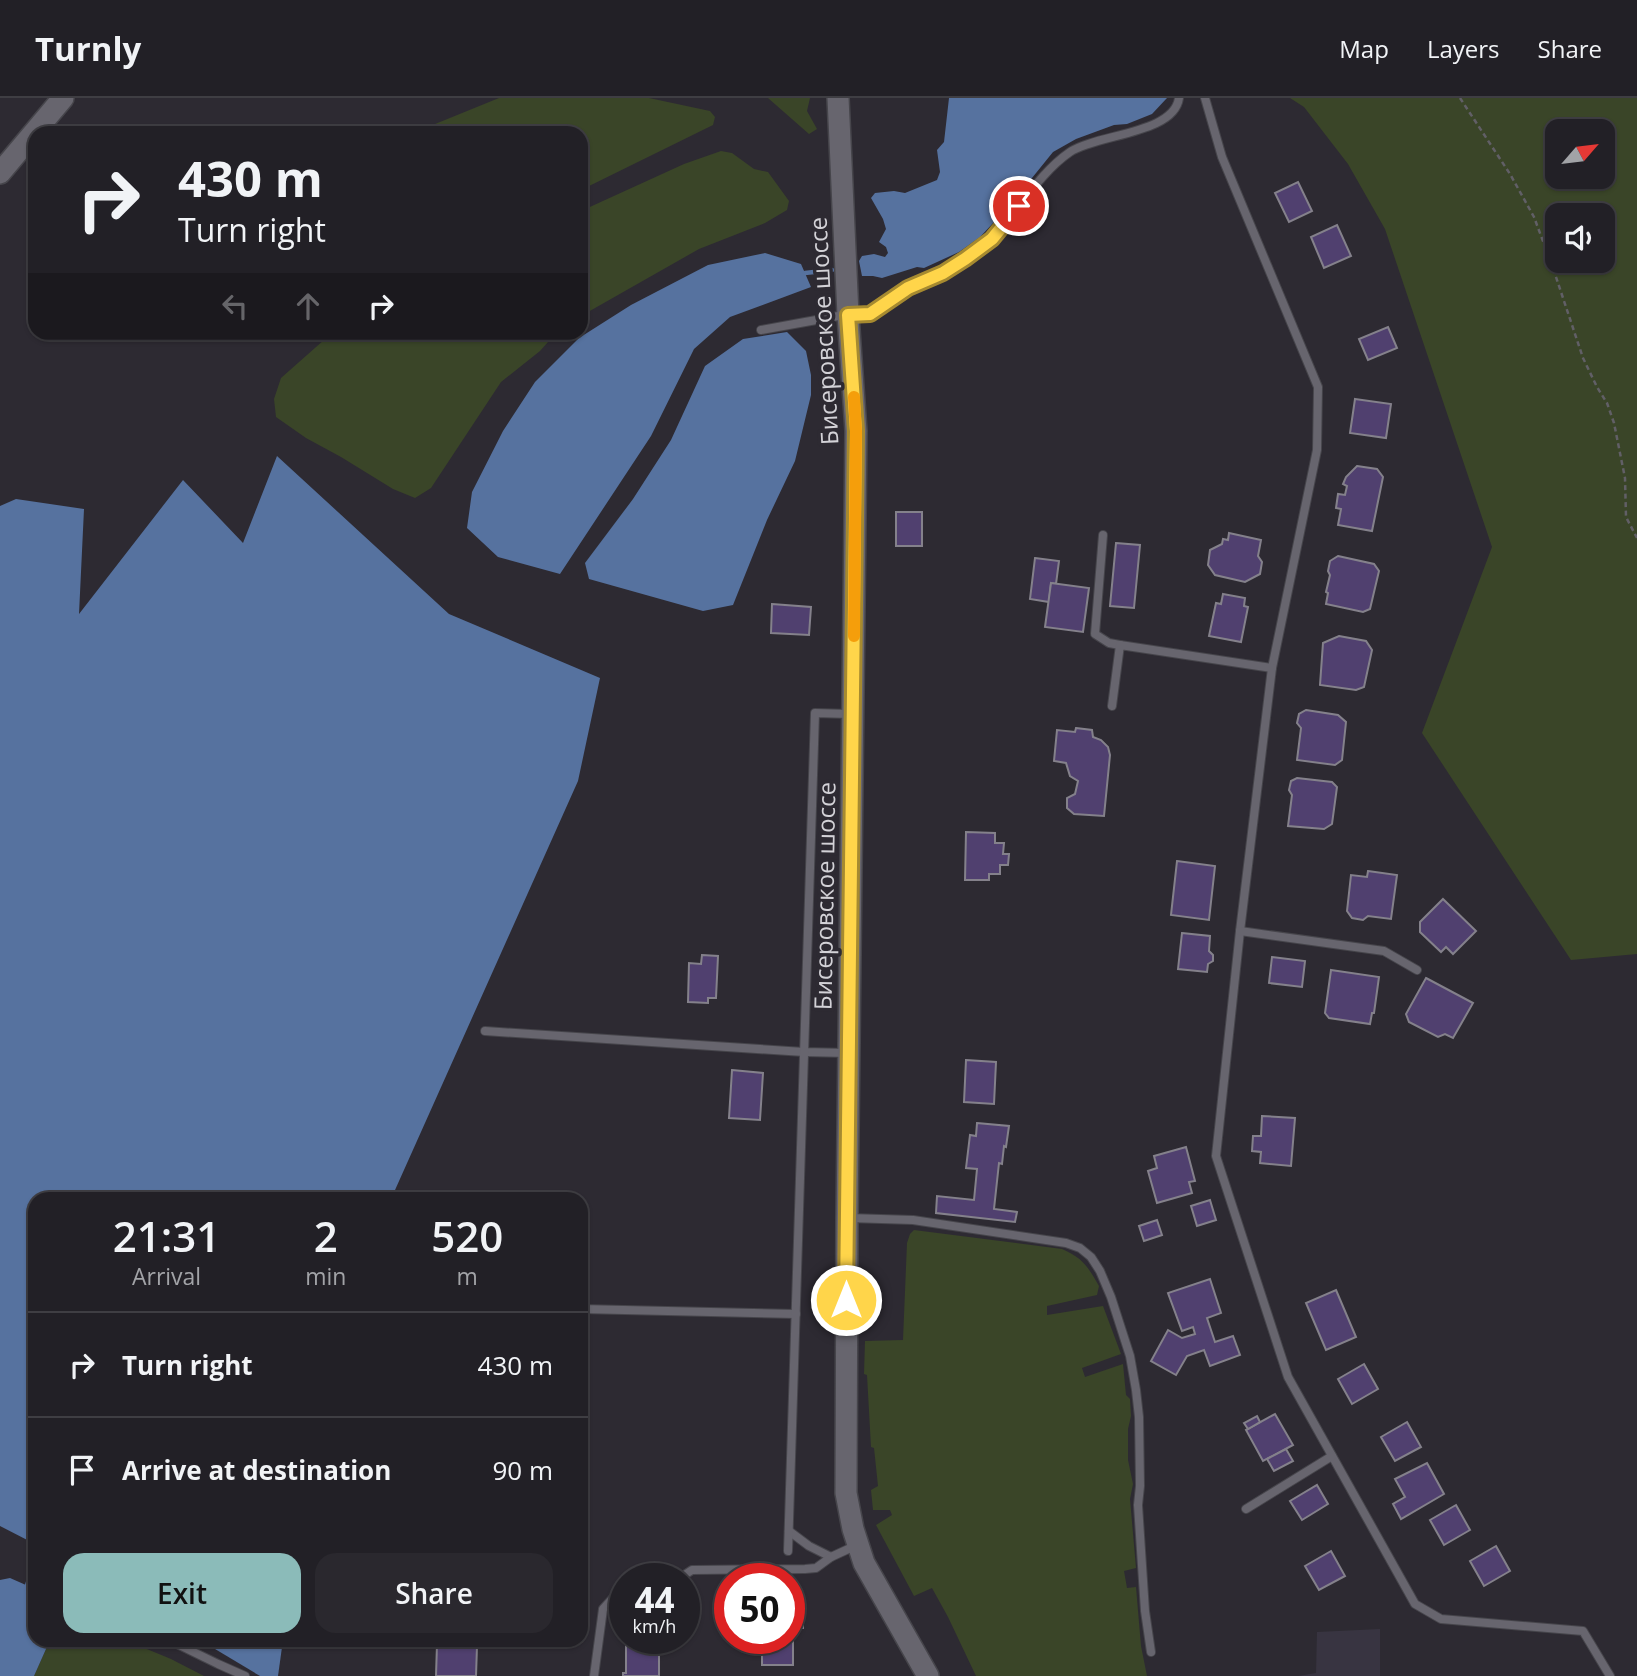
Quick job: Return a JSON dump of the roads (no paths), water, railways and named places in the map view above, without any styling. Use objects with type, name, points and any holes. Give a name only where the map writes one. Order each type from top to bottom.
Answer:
[{"type":"main road","points":[[39,126],[63,98]]},
{"type":"main road","name":"Бисеровское шоссе","points":[[838,98],[856,431],[846,1218],[846,1493],[848,1511],[864,1563],[928,1676]]},
{"type":"main road","points":[[0,173],[28,140]]},
{"type":"lane","points":[[761,330],[848,315],[870,314],[908,288],[943,273],[992,239],[1047,174],[1070,152],[1080,146],[1159,122],[1173,113],[1179,98]]},
{"type":"lane","points":[[1205,98],[1222,157],[1318,387],[1317,450],[1272,668],[1216,1156],[1289,1377],[1415,1604],[1441,1619],[1583,1631],[1610,1676]]},
{"type":"lane","points":[[1103,535],[1095,634],[1109,643],[1272,668]]},
{"type":"lane","points":[[1112,706],[1120,645]]},
{"type":"lane","points":[[788,1552],[815,713],[853,714]]},
{"type":"lane","points":[[1240,932],[1384,951],[1417,970]]},
{"type":"lane","points":[[485,1031],[848,1053]]},
{"type":"lane","points":[[846,1218],[913,1220],[1066,1242],[1080,1248],[1091,1258],[1111,1297],[1130,1356],[1136,1391],[1139,1417],[1138,1505],[1145,1611],[1151,1652]]},
{"type":"lane","points":[[588,1309],[796,1314]]},
{"type":"lane","points":[[1246,1509],[1332,1455]]},
{"type":"lane","points":[[789,1531],[809,1546],[831,1557]]},
{"type":"lane","points":[[700,1570],[805,1570],[816,1568],[831,1557],[858,1545]]},
{"type":"lane","points":[[594,1676],[603,1609],[609,1602]]},
{"type":"lane","points":[[183,1647],[245,1676]]},
{"type":"water","points":[[949,98],[1167,98],[1152,114],[1076,139],[1053,152],[980,237],[959,252],[924,268],[917,267],[882,278],[862,276],[859,261],[862,256],[874,254],[885,257],[888,253],[886,247],[879,242],[886,229],[871,198],[875,193],[905,193],[937,180],[940,172],[937,150],[944,142]]},
{"type":"water","points":[[765,253],[801,264],[811,287],[730,317],[694,349],[651,436],[560,574],[498,557],[467,528],[472,492],[503,431],[535,382],[577,340],[588,340],[588,332],[631,305],[708,265]]},
{"type":"water","points":[[787,332],[806,351],[811,375],[811,395],[795,461],[767,520],[733,605],[703,611],[589,579],[585,563],[633,499],[671,440],[705,366],[743,339]]},
{"type":"water","points":[[277,456],[449,614],[600,678],[578,781],[394,1192],[28,1192],[28,1540],[0,1526],[0,506],[16,499],[84,509],[79,614],[183,480],[243,543]]},
{"type":"water","points":[[10,1578],[28,1586],[28,1647],[47,1647],[34,1676],[0,1676],[0,1580]]},
{"type":"water","points":[[212,1647],[282,1647],[278,1676],[260,1676]]},
{"type":"waterway","points":[[805,273],[832,270]]}]
